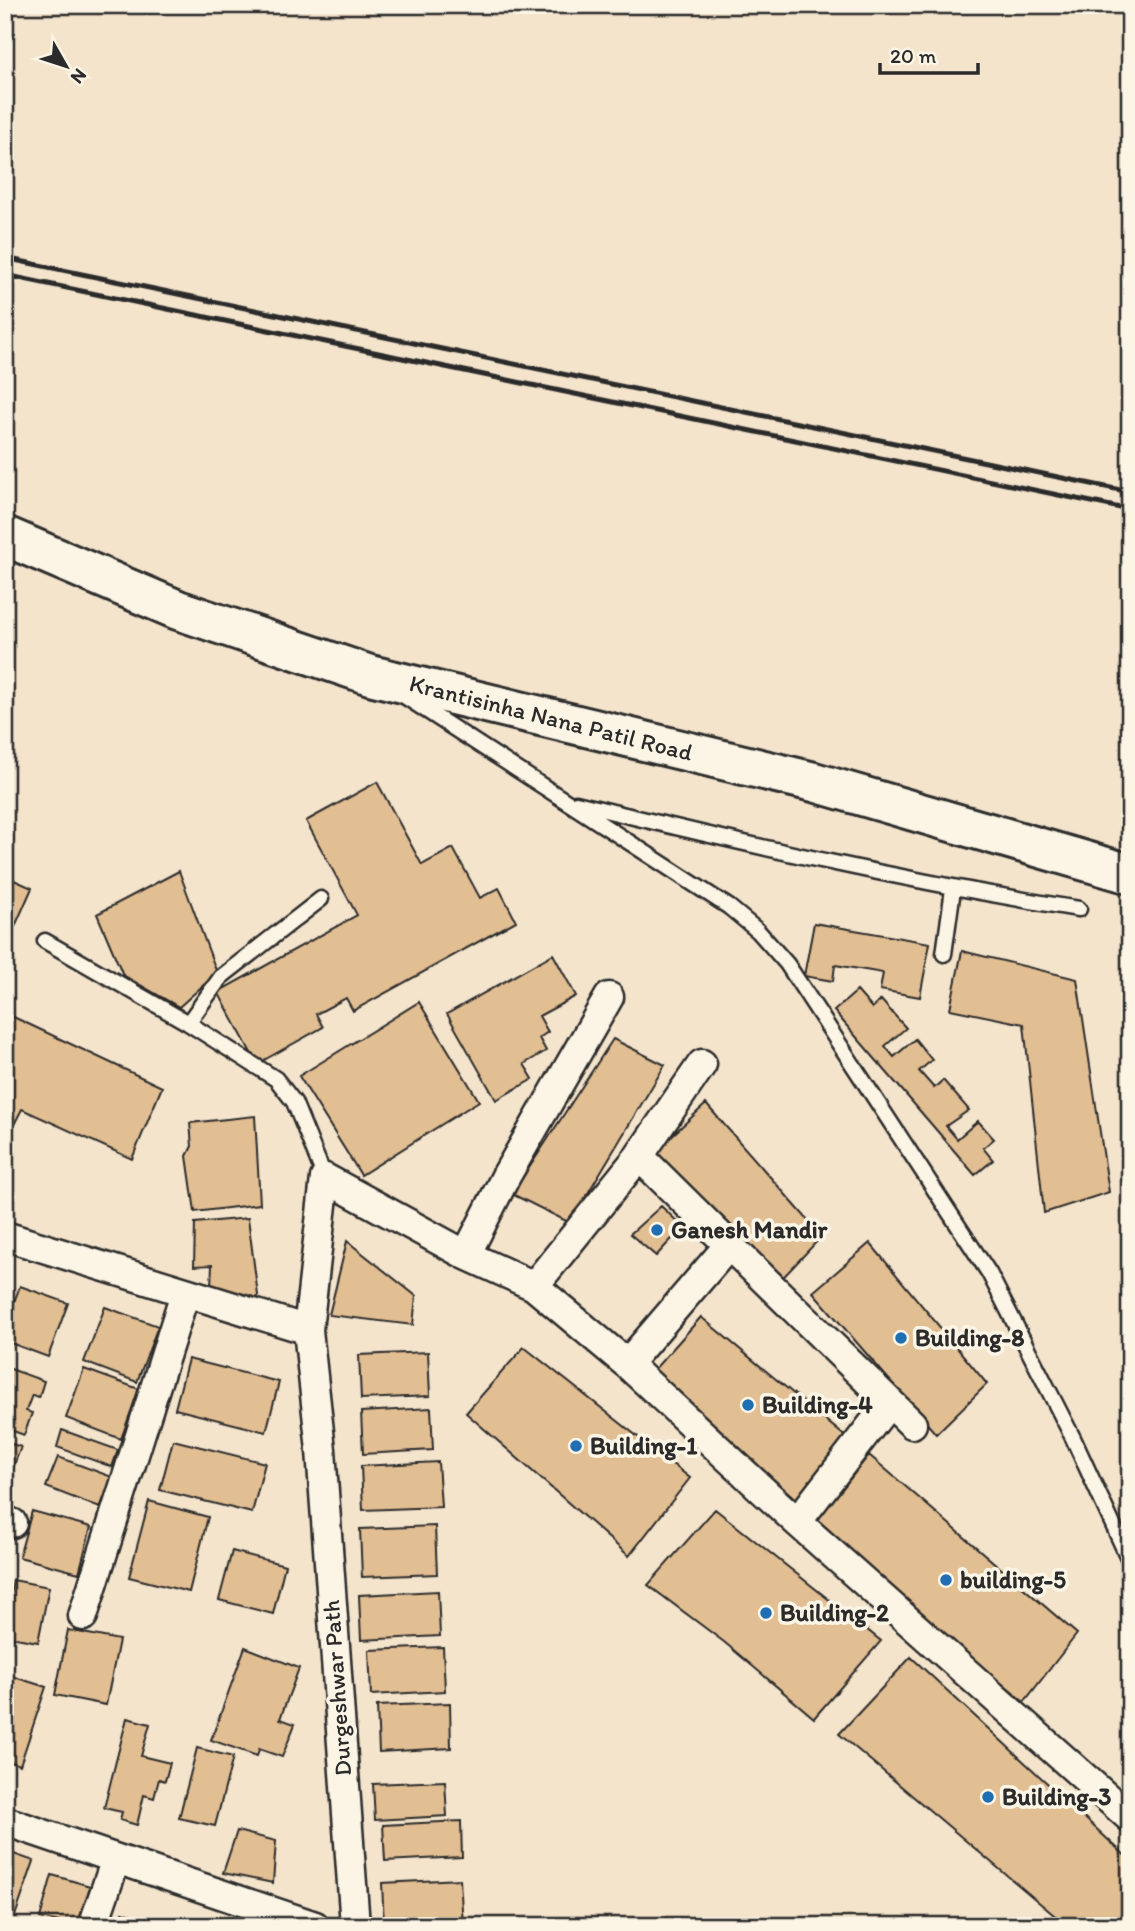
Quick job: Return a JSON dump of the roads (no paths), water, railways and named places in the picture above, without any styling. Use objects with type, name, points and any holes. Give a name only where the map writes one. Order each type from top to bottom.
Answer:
[{"type":"main road","name":"Krantisinha Nana Patil Road","points":[[5,536],[178,610],[370,675],[814,782],[1118,871]]},
{"type":"street","points":[[466,1255],[506,1176],[609,997]]},
{"type":"street","points":[[534,1286],[639,1156],[702,1063]]},
{"type":"street","points":[[639,1156],[912,1424]]},
{"type":"street","points":[[326,1178],[466,1255],[534,1286],[627,1364],[797,1522],[1129,1817]]},
{"type":"street","name":"Durgeshwar Path","points":[[326,1178],[308,1330],[321,1450],[355,1926]]},
{"type":"street","points":[[5,1236],[308,1330]]},
{"type":"street","points":[[627,1364],[729,1245]]},
{"type":"street","points":[[83,1616],[185,1293]]},
{"type":"street","points":[[797,1522],[889,1403]]},
{"type":"street","points":[[5,1821],[315,1926]]},
{"type":"street","points":[[93,1926],[116,1858]]},
{"type":"lane","points":[[370,675],[729,907],[758,931],[787,964],[989,1273],[1073,1438],[1130,1562]]},
{"type":"lane","points":[[564,800],[760,848],[953,889],[1079,909]]},
{"type":"lane","points":[[944,954],[953,889]]},
{"type":"lane","points":[[188,1023],[221,977],[321,899]]},
{"type":"lane","points":[[45,941],[188,1023],[276,1079],[294,1102],[326,1178]]},
{"type":"railway","points":[[5,258],[1130,492]]},
{"type":"railway","points":[[5,275],[1130,510]]},
{"type":"place","name":"Ganesh Mandir","points":[[657,1230]]},
{"type":"place","name":"Building-8","points":[[901,1338]]},
{"type":"place","name":"Building-4","points":[[748,1405]]},
{"type":"place","name":"Building-1","points":[[576,1446]]},
{"type":"place","name":"building-5","points":[[946,1580]]},
{"type":"place","name":"Building-2","points":[[766,1613]]},
{"type":"place","name":"Building-3","points":[[988,1797]]}]
